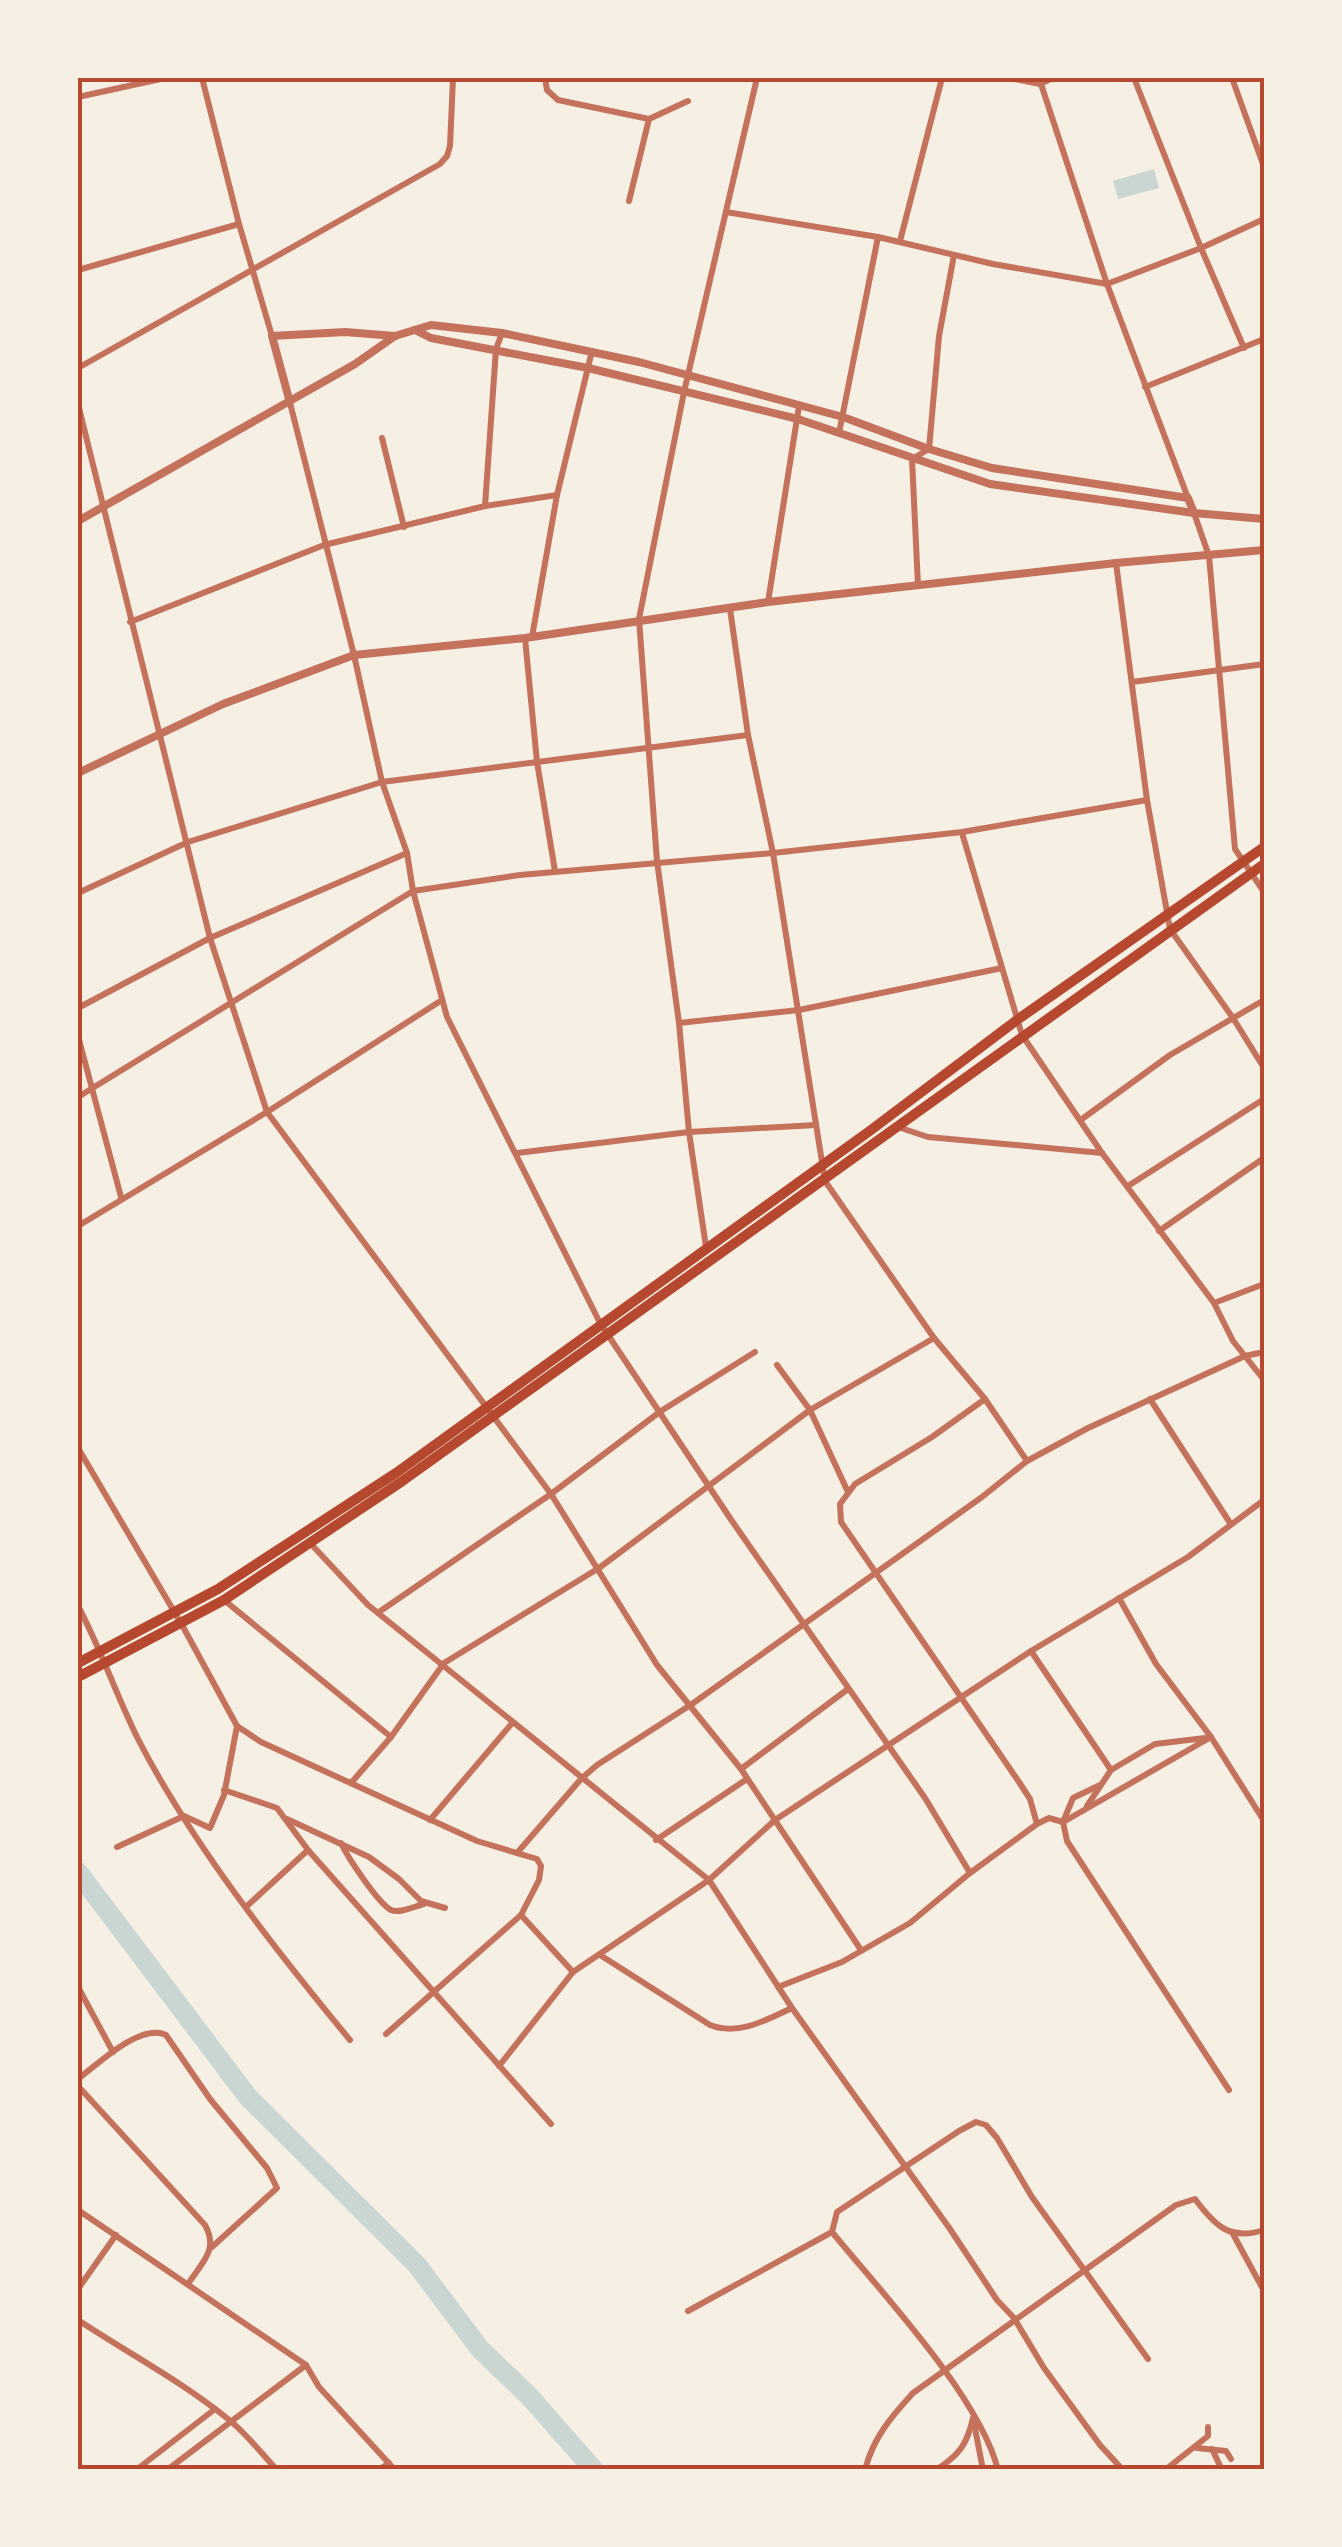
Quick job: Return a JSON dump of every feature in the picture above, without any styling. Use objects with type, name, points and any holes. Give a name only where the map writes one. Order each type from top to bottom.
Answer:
[{"type":"highway","points":[[604,1329],[706,1247],[1017,1020],[1264,847]]},
{"type":"highway","points":[[78,1663],[224,1600],[311,1544],[604,1329],[825,1181],[1022,1035],[1264,864]]},
{"type":"highway","points":[[78,1678],[179,1619],[488,1413]]},
{"type":"street","points":[[78,97],[166,78]]},
{"type":"street","points":[[202,78],[289,399],[382,782],[408,854],[413,892],[447,1017],[604,1329],[934,1811],[970,1873]]},
{"type":"street","points":[[78,368],[444,161],[450,146],[453,78]]},
{"type":"street","points":[[545,78],[546,90],[558,100],[649,119],[688,101]]},
{"type":"street","points":[[706,1247],[658,861],[639,619],[684,392],[757,78]]},
{"type":"street","points":[[900,241],[942,78]]},
{"type":"street","points":[[1010,78],[1053,78]]},
{"type":"street","points":[[1134,78],[1244,348]]},
{"type":"street","points":[[1232,78],[1264,167]]},
{"type":"street","points":[[1040,80],[1107,284],[1209,556],[1235,849],[1264,892]]},
{"type":"street","points":[[630,200],[649,119]]},
{"type":"street","points":[[726,212],[900,241],[1107,284],[1264,219]]},
{"type":"street","points":[[78,270],[239,224]]},
{"type":"street","points":[[839,433],[878,237]]},
{"type":"street","points":[[929,449],[939,336],[954,254]]},
{"type":"street","points":[[78,521],[355,364],[395,336],[431,325],[502,333],[592,351],[843,417],[992,468],[1188,498]]},
{"type":"street","points":[[415,330],[431,338],[588,368],[798,419],[990,484],[1194,513],[1264,518]]},
{"type":"street","points":[[272,336],[345,332],[395,336]]},
{"type":"street","points":[[485,506],[496,349],[502,333]]},
{"type":"street","points":[[1145,387],[1264,339]]},
{"type":"street","points":[[555,872],[538,762],[528,638],[592,351]]},
{"type":"street","points":[[78,404],[210,938],[267,1112],[551,1494],[658,1664],[741,1769],[861,1950]]},
{"type":"street","points":[[768,602],[798,406]]},
{"type":"street","points":[[382,438],[404,526]]},
{"type":"street","points":[[912,459],[929,449]]},
{"type":"street","points":[[912,459],[918,586]]},
{"type":"street","points":[[130,622],[324,545],[485,506],[558,495]]},
{"type":"street","points":[[78,773],[223,704],[354,654],[528,638],[768,602],[1116,562],[1264,550]]},
{"type":"street","points":[[1116,562],[1147,800],[1170,930],[1234,1018],[1264,1068]]},
{"type":"street","points":[[730,609],[825,1181],[934,1338],[985,1399],[1027,1461]]},
{"type":"street","points":[[1132,682],[1264,664]]},
{"type":"street","points":[[78,892],[188,842],[382,782],[748,735]]},
{"type":"street","points":[[78,1096],[413,892],[555,872],[962,832],[1147,800]]},
{"type":"street","points":[[962,832],[1022,1035],[1102,1153],[1214,1303],[1233,1341],[1264,1380]]},
{"type":"street","points":[[78,1008],[210,938],[408,854]]},
{"type":"street","points":[[679,1023],[799,1010],[1003,968]]},
{"type":"street","points":[[78,1226],[442,1000]]},
{"type":"street","points":[[1082,1119],[1170,1055],[1264,1000]]},
{"type":"street","points":[[78,1036],[122,1198]]},
{"type":"street","points":[[1128,1186],[1264,1099]]},
{"type":"street","points":[[517,1154],[689,1132],[816,1125]]},
{"type":"street","points":[[897,1126],[928,1137],[1102,1153]]},
{"type":"street","points":[[1159,1231],[1264,1158]]},
{"type":"street","points":[[1214,1303],[1264,1284]]},
{"type":"street","points":[[351,1782],[391,1737],[444,1663],[598,1568],[810,1410],[934,1338]]},
{"type":"street","points":[[380,1612],[551,1494],[660,1411],[754,1352]]},
{"type":"street","points":[[517,1854],[581,1779],[875,1574],[1027,1461],[1150,1399],[1245,1356],[1264,1352]]},
{"type":"street","points":[[777,1366],[810,1410],[848,1490]]},
{"type":"street","points":[[985,1399],[848,1490],[840,1504],[841,1522],[1030,1800],[1037,1824]]},
{"type":"street","points":[[1150,1399],[1230,1524]]},
{"type":"street","points":[[78,1448],[237,1726],[261,1742],[476,1841],[537,1859],[542,1872],[521,1915],[386,2034]]},
{"type":"street","points":[[499,2066],[574,1972],[709,1880],[775,1820],[1031,1651],[1188,1557],[1264,1500]]},
{"type":"street","points":[[311,1544],[368,1605],[709,1880],[792,2008],[996,2300],[1014,2318],[1044,2368],[1123,2470]]},
{"type":"street","points":[[1118,1598],[1174,1690],[1211,1737],[1264,1822]]},
{"type":"street","points":[[224,1600],[391,1737]]},
{"type":"street","points":[[78,1606],[138,1738],[184,1816],[266,1935],[350,2040]]},
{"type":"street","points":[[1031,1651],[1111,1770]]},
{"type":"street","points":[[741,1769],[848,1689]]},
{"type":"street","points":[[430,1820],[513,1722]]},
{"type":"street","points":[[117,1847],[184,1816],[210,1828],[224,1790],[237,1726]]},
{"type":"street","points":[[1087,1806],[1111,1770],[1155,1744],[1211,1737]]},
{"type":"street","points":[[778,1987],[813,1976],[910,1923],[1037,1824],[1049,1818],[1064,1822],[1211,1737]]},
{"type":"street","points":[[656,1840],[747,1778]]},
{"type":"street","points":[[1100,1785],[1073,1798],[1064,1822],[1067,1841],[1229,2090]]},
{"type":"street","points":[[224,1790],[277,1808],[308,1850],[551,2124]]},
{"type":"street","points":[[286,1818],[340,1842],[384,1868],[425,1903],[445,1908]]},
{"type":"street","points":[[340,1842],[363,1878],[390,1908],[396,1911],[425,1903]]},
{"type":"street","points":[[246,1906],[308,1850]]},
{"type":"street","points":[[521,1915],[574,1972]]},
{"type":"street","points":[[600,1955],[725,2031],[767,2020],[792,2008]]},
{"type":"street","points":[[78,1987],[114,2052]]},
{"type":"street","points":[[188,2284],[212,2247],[277,2188],[166,2035],[158,2032],[140,2036],[78,2082],[205,2224],[212,2247]]},
{"type":"street","points":[[688,2311],[832,2232],[837,2212],[976,2122],[986,2125],[1148,2359]]},
{"type":"street","points":[[865,2470],[870,2449],[912,2393],[1176,2205],[1195,2199],[1226,2232],[1248,2235],[1264,2230]]},
{"type":"street","points":[[78,2210],[306,2366],[319,2387],[392,2466],[380,2470]]},
{"type":"street","points":[[832,2232],[943,2369],[974,2417],[998,2470]]},
{"type":"street","points":[[1232,2233],[1264,2291]]},
{"type":"street","points":[[78,2289],[116,2235]]},
{"type":"street","points":[[78,2320],[215,2409],[277,2470]]},
{"type":"street","points":[[167,2470],[306,2366]]},
{"type":"street","points":[[136,2470],[215,2409]]},
{"type":"street","points":[[936,2470],[958,2455],[968,2440],[974,2417]]},
{"type":"street","points":[[974,2417],[983,2470]]},
{"type":"street","points":[[1165,2470],[1208,2436],[1208,2427]]},
{"type":"street","points":[[1196,2448],[1226,2451],[1231,2459]]},
{"type":"street","points":[[1212,2448],[1222,2470]]},
{"type":"shaded area","points":[[1154,169],[1159,188],[1118,199],[1113,181]]},
{"type":"waterway","points":[[78,1872],[248,2097],[417,2265],[480,2349],[529,2396],[594,2470]]}]
